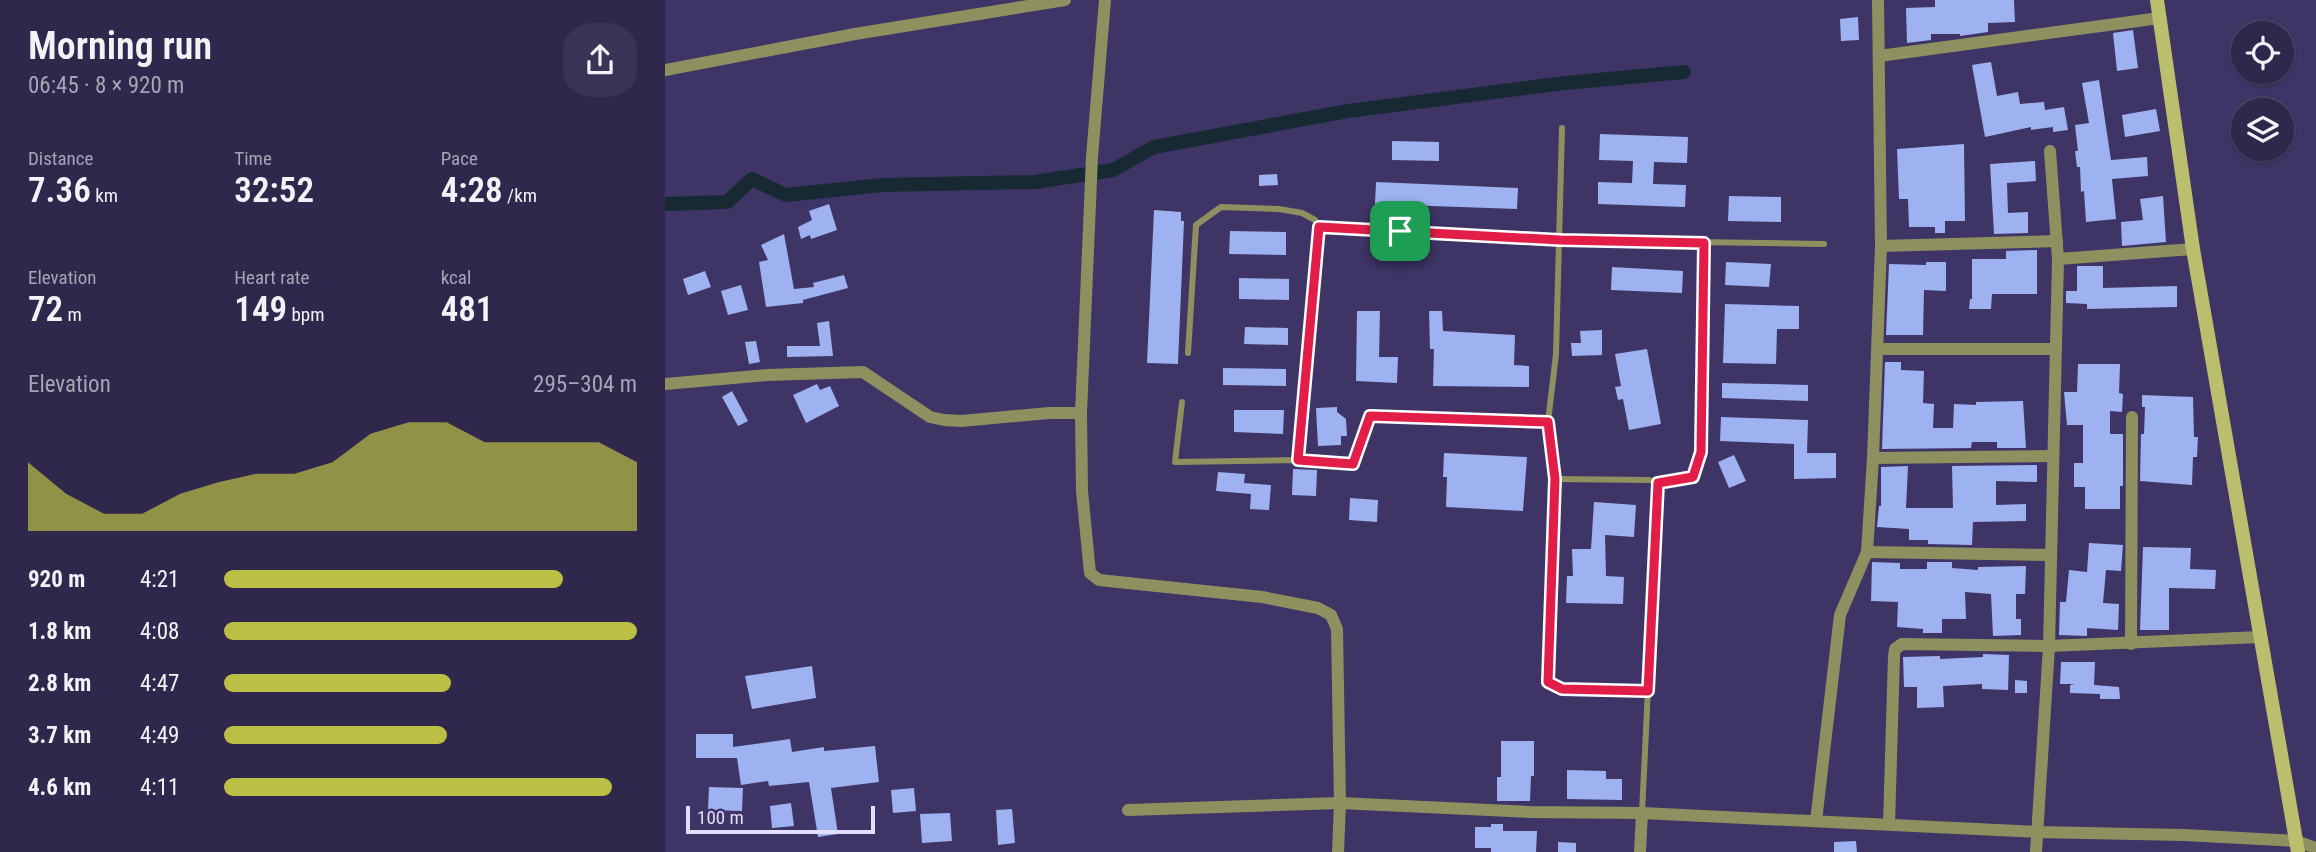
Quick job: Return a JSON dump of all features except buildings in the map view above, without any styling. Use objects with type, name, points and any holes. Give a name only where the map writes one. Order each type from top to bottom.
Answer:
[{"type":"street","points":[[665,70],[855,34],[1065,0]]},
{"type":"street","points":[[1105,0],[1091,157],[1081,413],[1081,491],[1090,573],[1099,580],[1262,597],[1318,608],[1331,615],[1337,629],[1340,803],[1338,852]]},
{"type":"street","points":[[1816,821],[1840,615],[1867,552],[1881,246],[1878,0]]},
{"type":"street","points":[[2157,0],[2193,248],[2297,846]]},
{"type":"street","points":[[1879,56],[2159,18]]},
{"type":"street","points":[[2036,852],[2049,646],[2059,260],[2050,151]]},
{"type":"street","points":[[1881,246],[2057,241]]},
{"type":"street","points":[[2059,260],[2193,248]]},
{"type":"street","points":[[1878,349],[2056,349]]},
{"type":"street","points":[[665,384],[767,375],[863,372],[930,417],[944,420],[1081,413]]},
{"type":"street","points":[[2131,644],[2132,417]]},
{"type":"street","points":[[1873,458],[2053,456]]},
{"type":"street","points":[[1867,552],[2051,555]]},
{"type":"street","points":[[1889,824],[1895,649],[1902,644],[2049,646],[2261,637]]},
{"type":"street","points":[[1128,810],[1340,803],[1529,812],[1642,813],[2037,832],[2184,835],[2316,848]]},
{"type":"street","points":[[1640,852],[1642,813]]},
{"type":"lane","points":[[1562,128],[1556,354],[1548,422],[1555,479],[1548,682],[1562,689],[1648,691]]},
{"type":"lane","points":[[1188,353],[1196,225],[1221,207],[1279,209],[1302,213],[1315,220],[1319,227],[1298,460]]},
{"type":"lane","points":[[1319,227],[1560,240],[1824,244]]},
{"type":"lane","points":[[1555,479],[1649,480],[1658,483],[1693,477],[1701,452],[1704,243]]},
{"type":"lane","points":[[1182,402],[1175,462],[1298,460],[1353,464],[1370,416],[1548,422]]},
{"type":"lane","points":[[1642,813],[1658,483]]},
{"type":"waterway","points":[[665,204],[727,202],[752,179],[786,195],[882,185],[1035,182],[1113,170],[1154,147],[1348,111],[1565,83],[1684,72]]},
{"type":"route","points":[[1319,227],[1400,231],[1560,240],[1704,243],[1701,452],[1693,477],[1658,483],[1648,691],[1562,689],[1548,682],[1555,479],[1548,422],[1370,416],[1353,464],[1298,460],[1319,227]]}]
